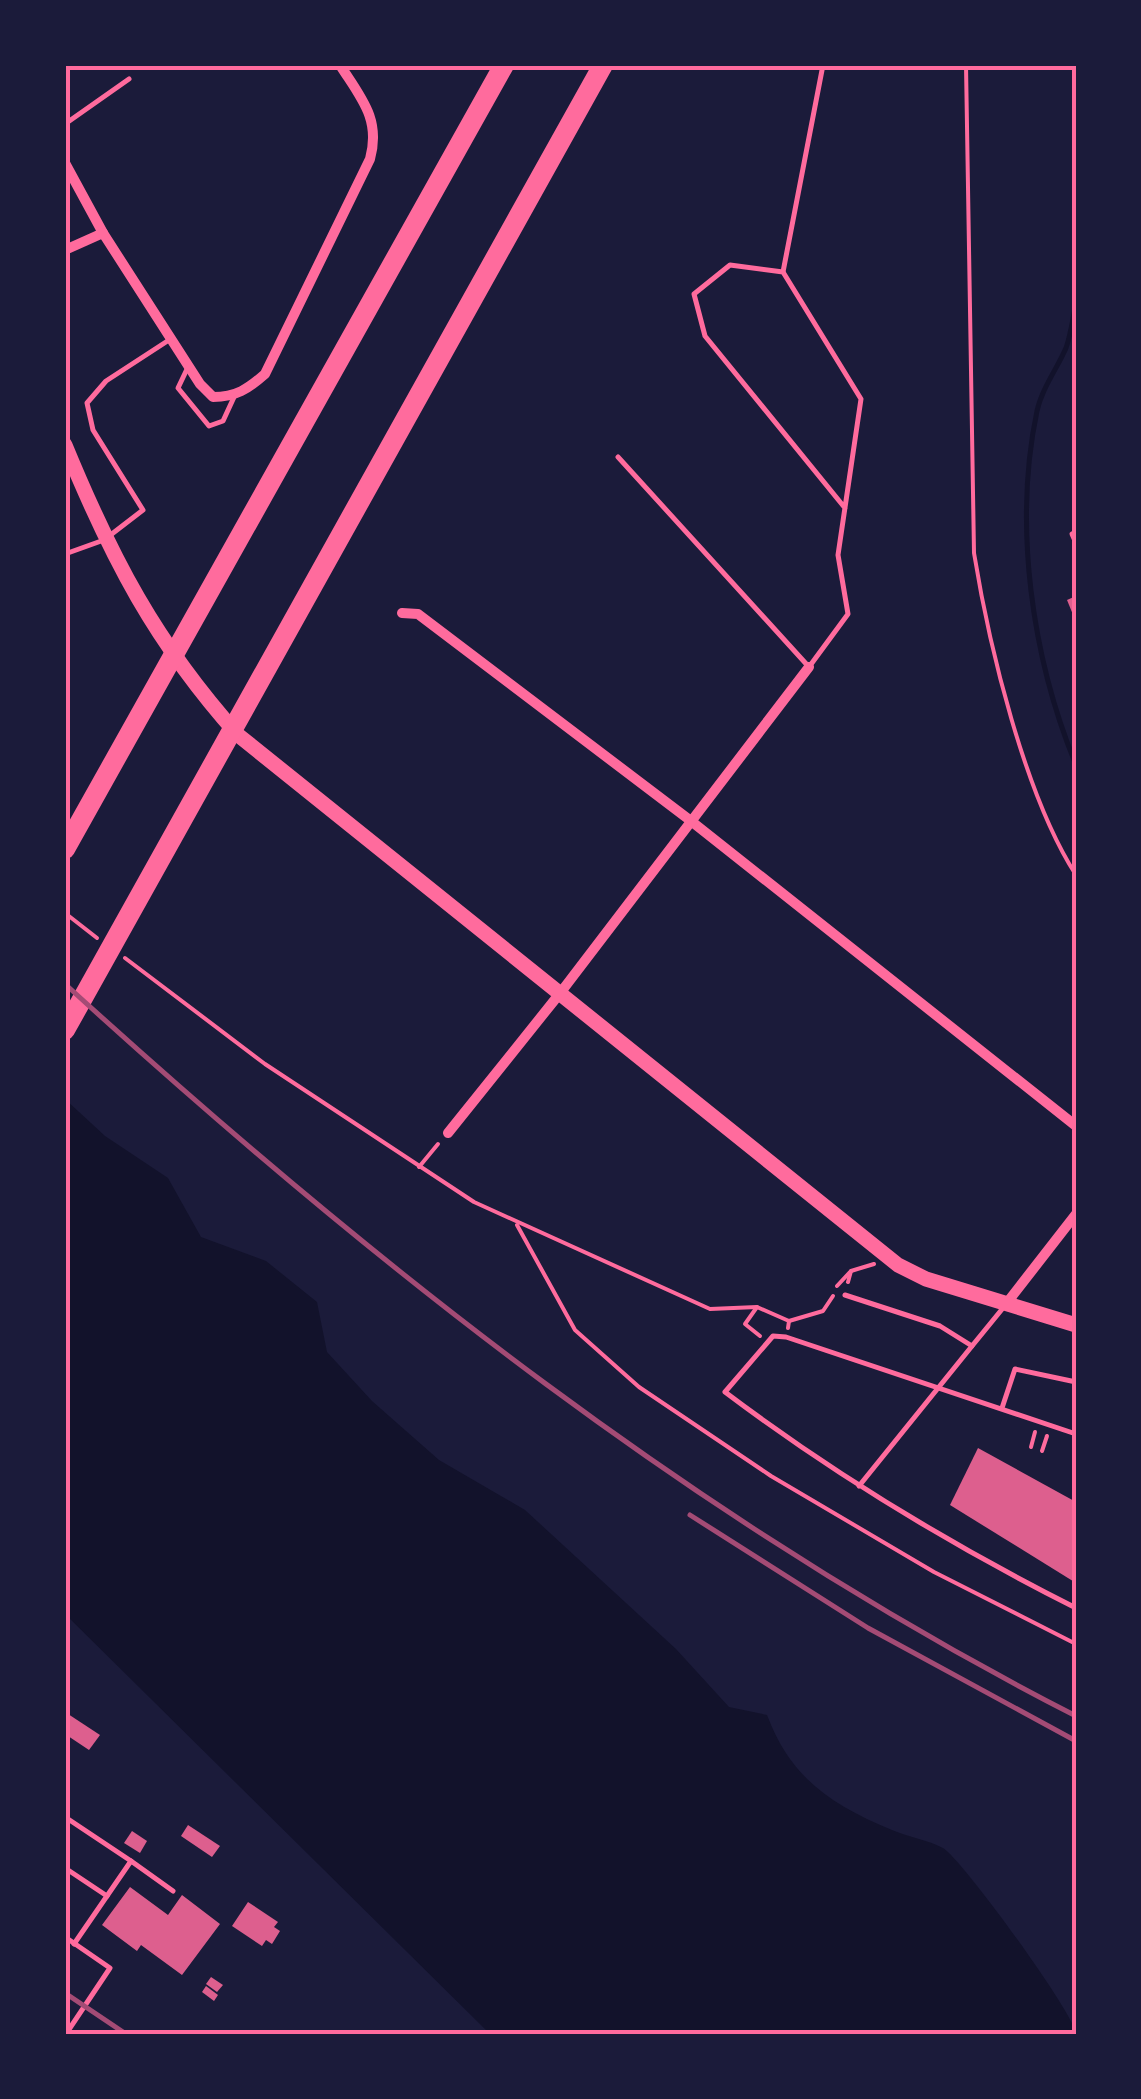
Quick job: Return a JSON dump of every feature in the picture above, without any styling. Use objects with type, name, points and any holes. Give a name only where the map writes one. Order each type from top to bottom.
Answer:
[{"type":"highway","points":[[65,849],[504,65]]},
{"type":"highway","points":[[65,1030],[603,65]]},
{"type":"main road","points":[[65,444],[104,540],[134,598],[195,686],[238,735],[898,1265],[926,1279],[1076,1326]]},
{"type":"street","points":[[65,163],[103,233],[188,366],[212,397],[235,395],[265,374],[370,159],[376,136],[374,118],[340,65]]},
{"type":"street","points":[[65,250],[103,233]]},
{"type":"street","points":[[402,613],[418,614],[691,820],[1076,1126]]},
{"type":"street","points":[[448,1132],[561,992],[809,666]]},
{"type":"street","points":[[1006,1304],[1076,1214]]},
{"type":"lane","points":[[618,457],[809,666],[848,614],[838,555],[861,399],[783,272],[823,65]]},
{"type":"lane","points":[[65,124],[129,79]]},
{"type":"lane","points":[[783,272],[730,266],[694,294],[705,336],[845,508]]},
{"type":"lane","points":[[65,554],[104,540],[143,510],[93,430],[87,403],[106,380],[171,339]]},
{"type":"lane","points":[[188,366],[178,388],[209,426],[223,421],[235,395]]},
{"type":"lane","points":[[1076,532],[1076,543]]},
{"type":"lane","points":[[845,1295],[940,1326],[972,1346]]},
{"type":"lane","points":[[859,1486],[1006,1304]]},
{"type":"lane","points":[[1076,1434],[786,1337],[772,1336],[725,1392],[859,1486],[998,1569],[1076,1608]]},
{"type":"lane","points":[[1002,1408],[1014,1370],[1076,1382]]},
{"type":"lane","points":[[65,1817],[173,1891]]},
{"type":"lane","points":[[74,1944],[131,1861]]},
{"type":"lane","points":[[65,1868],[107,1896]]},
{"type":"lane","points":[[65,1938],[110,1968],[66,2034]]},
{"type":"path","points":[[966,65],[974,553],[987,632],[1016,727],[1039,793],[1076,875]]},
{"type":"path","points":[[65,914],[108,946]]},
{"type":"path","points":[[123,957],[265,1064],[420,1167],[517,1224],[710,1310],[757,1307],[790,1321],[822,1312],[851,1271],[870,1266]]},
{"type":"path","points":[[420,1167],[448,1132]]},
{"type":"path","points":[[517,1224],[575,1330],[640,1387],[771,1476],[934,1572],[1076,1644]]},
{"type":"path","points":[[831,1296],[845,1295]]},
{"type":"path","points":[[757,1307],[745,1324],[767,1342]]},
{"type":"path","points":[[786,1337],[790,1321]]},
{"type":"shaded area","points":[[65,1099],[105,1136],[168,1178],[201,1237],[266,1261],[317,1302],[327,1352],[372,1401],[439,1460],[525,1510],[676,1649],[729,1707],[767,1715],[788,1756],[816,1787],[870,1821],[943,1848],[954,1858],[1017,1938],[1076,2034],[490,2034],[65,1614]]},
{"type":"building","points":[[1076,596],[1076,622],[1067,600]]},
{"type":"building","points":[[978,1448],[1076,1502],[1076,1583],[950,1505]]},
{"type":"building","points":[[65,1712],[100,1735],[89,1750],[65,1734]]},
{"type":"building","points":[[188,1825],[220,1846],[212,1857],[181,1836]]},
{"type":"building","points":[[132,1831],[147,1841],[140,1853],[124,1843]]},
{"type":"building","points":[[130,1887],[168,1915],[182,1895],[220,1924],[182,1975],[141,1945],[137,1951],[102,1925]]},
{"type":"building","points":[[248,1902],[278,1922],[274,1927],[280,1931],[272,1944],[266,1940],[262,1946],[232,1926]]},
{"type":"building","points":[[211,1977],[223,1985],[217,1992],[206,1984]]},
{"type":"building","points":[[206,1986],[218,1995],[214,2001],[202,1992]]},
{"type":"waterway","points":[[1076,303],[1066,348],[1037,411],[1027,499],[1027,545],[1038,636],[1048,681],[1076,765]]},
{"type":"railway","points":[[65,984],[301,1190],[546,1384],[673,1475],[804,1561],[938,1641],[1076,1716]]},
{"type":"railway","points":[[690,1515],[868,1628],[1076,1741]]},
{"type":"railway","points":[[65,1993],[126,2034]]}]
